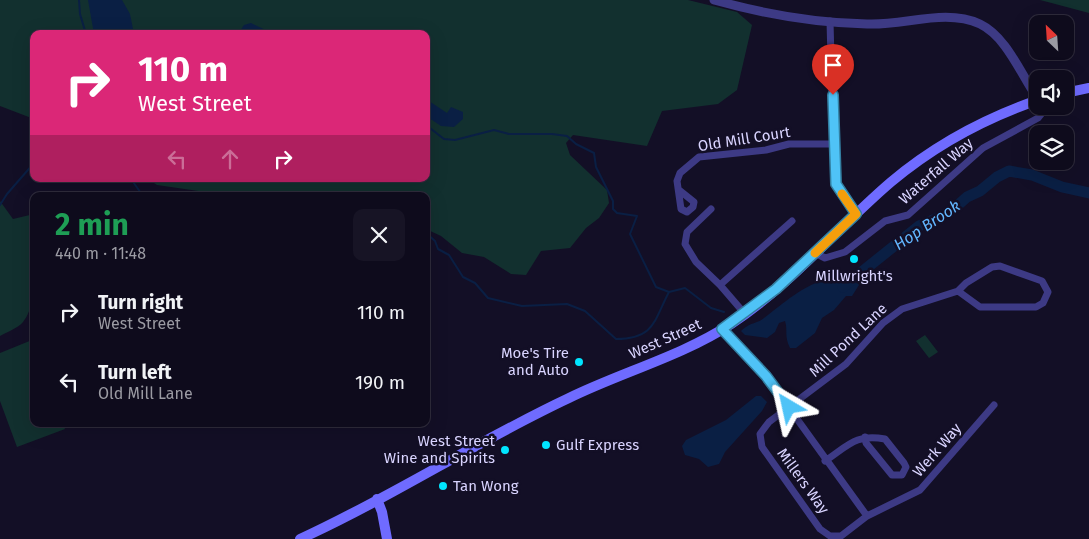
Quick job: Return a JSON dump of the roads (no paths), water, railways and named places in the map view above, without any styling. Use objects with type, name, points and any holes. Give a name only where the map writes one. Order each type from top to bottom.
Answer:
[{"type":"main road","points":[[1074,91],[1089,88]]},
{"type":"main road","name":"West Street","points":[[300,539],[463,451],[569,398],[722,329],[745,314],[815,253],[890,182],[948,140],[980,122],[1029,103]]},
{"type":"main road","points":[[377,499],[382,512],[387,539]]},
{"type":"street","points":[[714,0],[768,14],[830,21],[888,25],[948,17],[980,24],[999,40],[1029,85]]},
{"type":"street","points":[[830,21],[836,184],[856,214]]},
{"type":"street","name":"Waterfall Way","points":[[815,253],[825,258],[845,252],[857,245],[873,228],[885,221],[908,215],[983,148],[1038,118],[1040,115]]},
{"type":"street","name":"Old Mill Court","points":[[679,190],[677,181],[680,172],[698,157],[766,150],[789,144],[834,144]]},
{"type":"street","points":[[711,209],[687,232],[685,244],[696,262],[720,284],[745,314]]},
{"type":"street","points":[[720,284],[792,221]]},
{"type":"street","name":"Mill Pond Lane","points":[[789,407],[840,369],[883,324],[902,309],[958,291],[982,272],[1000,266],[1042,281],[1048,292],[1044,303],[1036,307],[980,307],[958,291]]},
{"type":"street","points":[[722,329],[766,376],[867,516]]},
{"type":"street","name":"Werk Way","points":[[867,516],[920,490],[994,405]]},
{"type":"street","name":"Millers Way","points":[[789,407],[763,428],[760,440],[762,447],[820,529],[830,536],[841,536],[867,516]]},
{"type":"street","points":[[825,460],[853,441],[865,437],[885,439],[890,443],[906,467],[902,475],[892,475],[866,443],[865,437]]},
{"type":"water","points":[[88,0],[122,0],[130,14],[133,30],[93,30]]},
{"type":"water","points":[[251,23],[266,30],[241,30],[244,25]]},
{"type":"water","points":[[430,102],[447,113],[451,107],[463,112],[463,119],[454,127],[441,126],[430,119]]},
{"type":"water","points":[[850,273],[859,285],[852,296],[846,296],[834,310],[822,318],[815,333],[796,348],[790,348],[788,344],[785,321],[779,323],[775,332],[767,338],[745,335],[741,331],[761,320],[794,295],[810,286],[828,279],[831,284]]},
{"type":"water","points":[[756,396],[761,396],[767,402],[762,411],[725,452],[719,464],[708,467],[699,459],[685,455],[682,446],[686,440],[726,420]]},
{"type":"waterway","points":[[79,0],[80,14],[85,30]]},
{"type":"waterway","points":[[430,128],[444,139],[455,140],[494,130],[509,134],[567,136],[576,144],[594,153],[596,167],[613,201],[613,209],[617,213],[637,216],[630,234],[656,287],[669,292]]},
{"type":"waterway","name":"Hop Brook","points":[[0,205],[30,168]]},
{"type":"waterway","name":"Hop Brook","points":[[843,287],[919,226],[949,213],[967,197],[980,191],[997,177],[1009,171],[1032,175],[1062,187],[1089,193]]},
{"type":"waterway","name":"Hop Brook","points":[[133,182],[140,192]]},
{"type":"waterway","name":"Hop Brook","points":[[430,237],[435,241],[438,249],[449,255],[463,277],[475,283],[488,298],[522,306],[567,304],[585,311],[616,339],[639,336],[646,332],[652,326],[669,292],[685,288],[711,308],[724,312]]},
{"type":"place","name":"Millwright's","points":[[854,259]]},
{"type":"place","name":"Moe's Tire and Auto","points":[[579,362]]},
{"type":"place","name":"Gulf Express","points":[[546,445]]},
{"type":"place","name":"West Street Wine and Spirits","points":[[505,450]]},
{"type":"place","name":"Tan Wong","points":[[443,486]]}]
